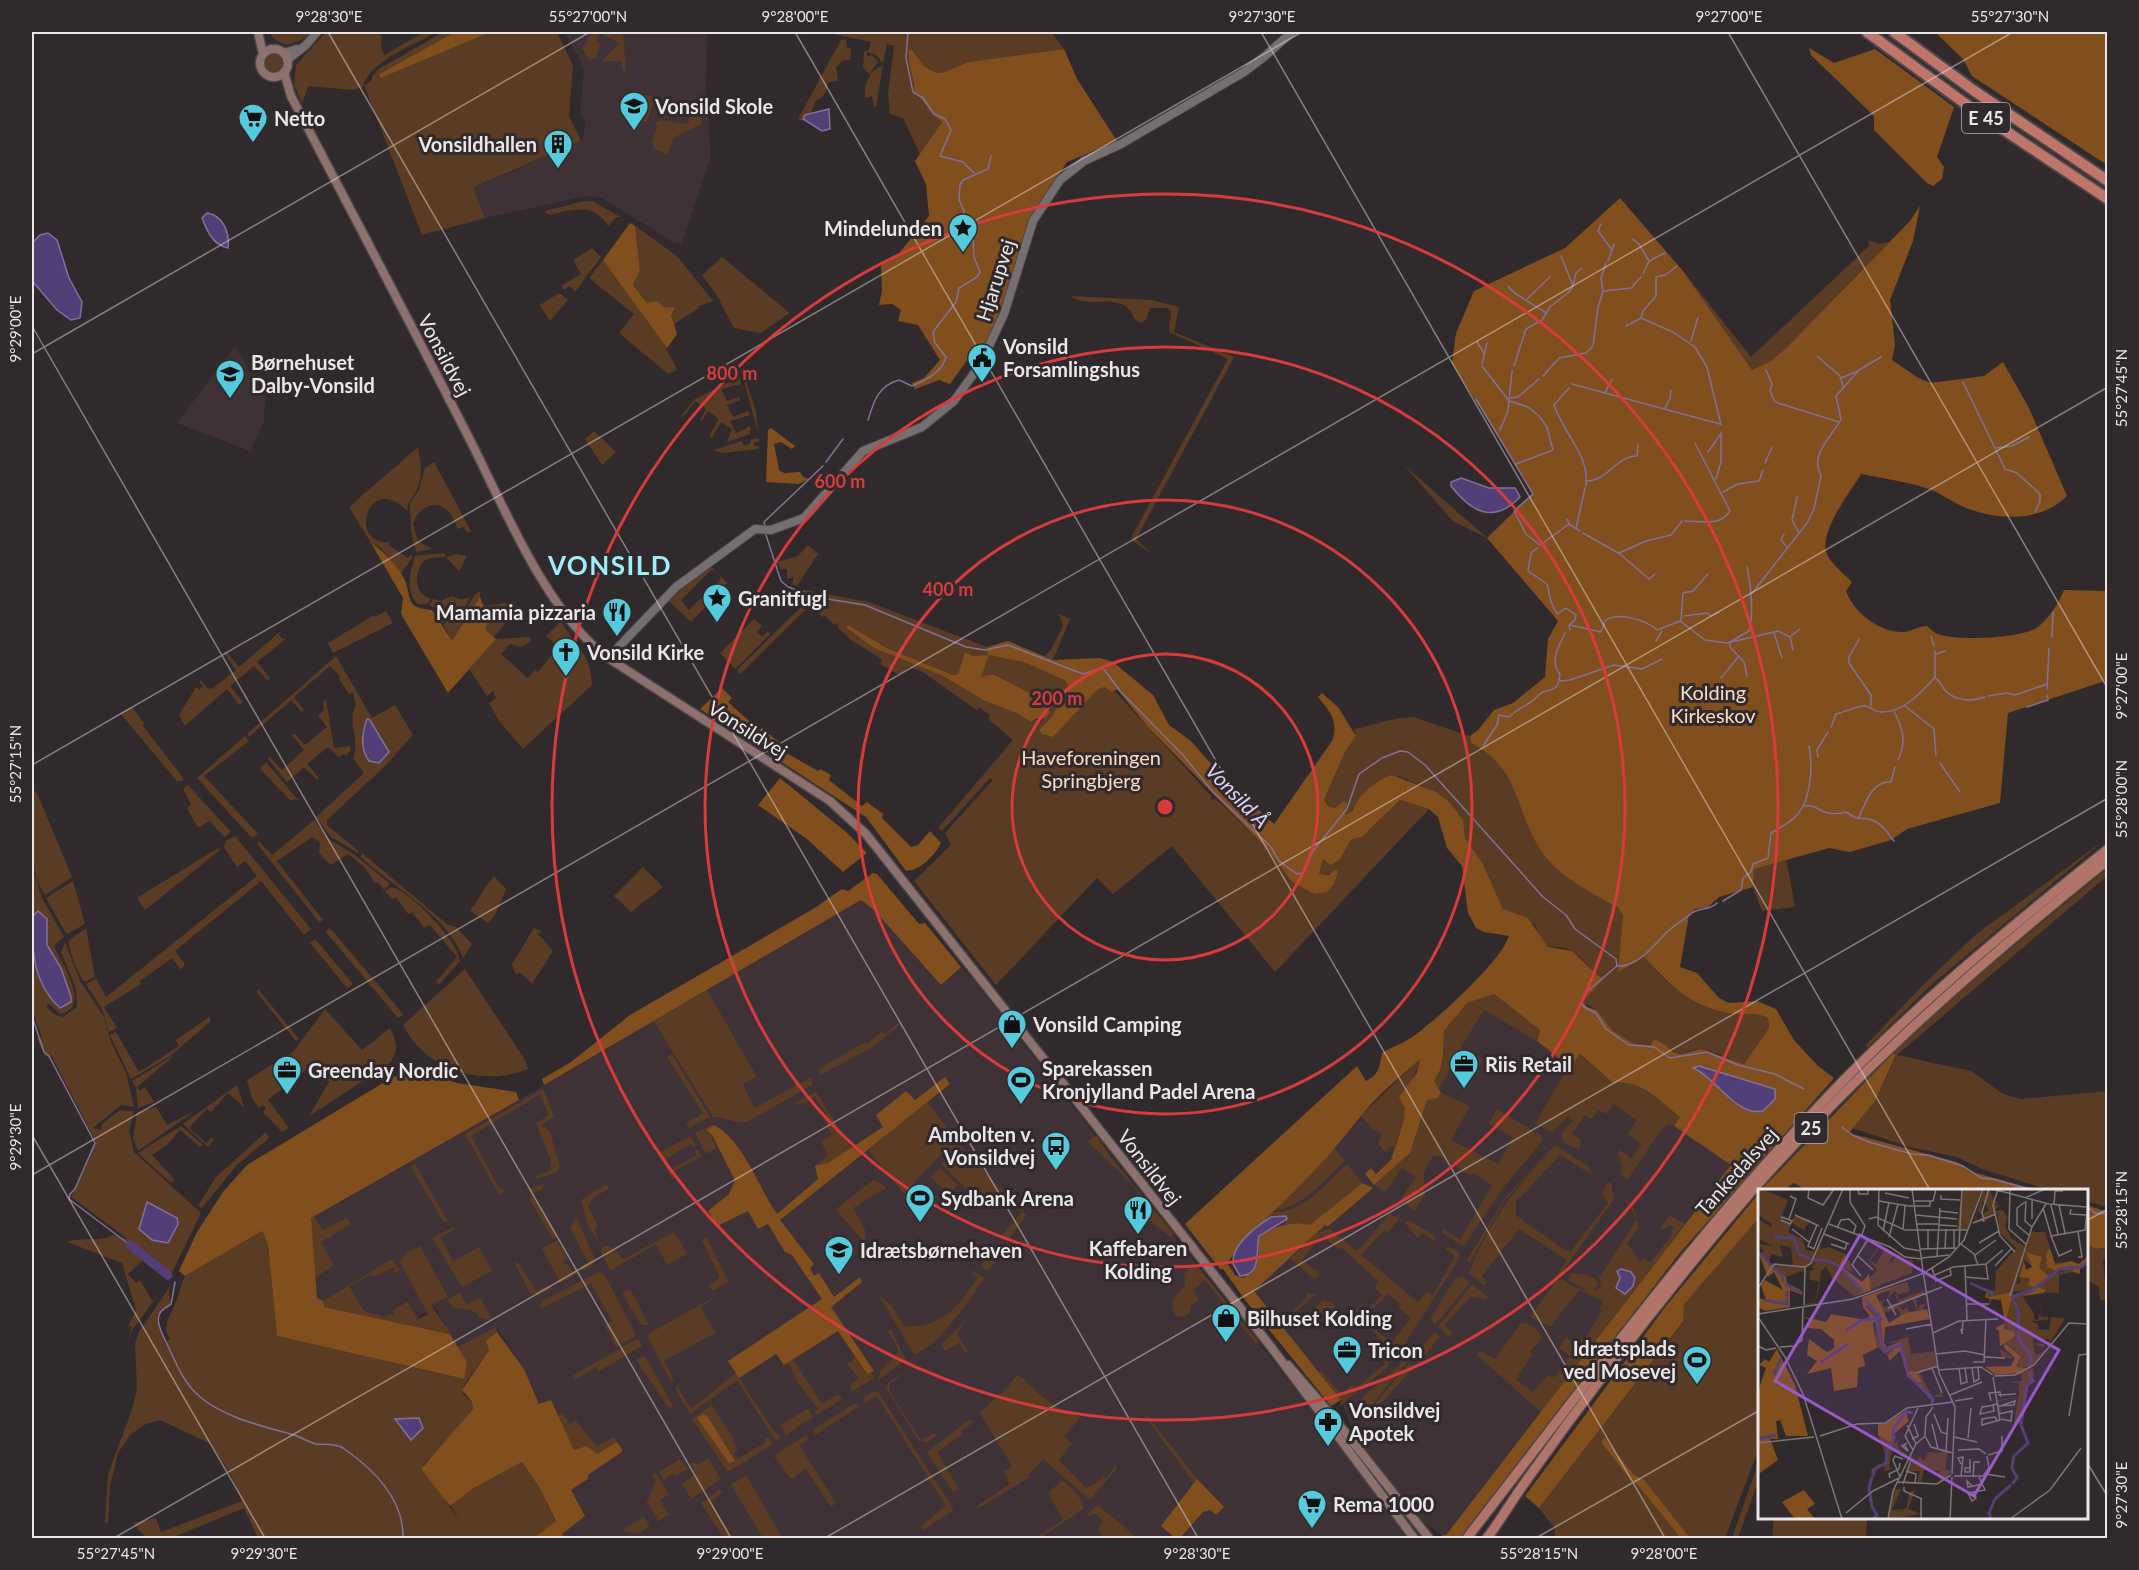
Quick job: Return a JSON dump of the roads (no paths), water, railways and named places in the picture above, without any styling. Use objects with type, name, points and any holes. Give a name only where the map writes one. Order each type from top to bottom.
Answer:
[{"type":"highway","name":"E 45","points":[[1868,32],[1974,110],[2108,199]]},
{"type":"highway","name":"E 45","points":[[1894,32],[1982,96],[2108,181]]},
{"type":"highway","name":"Tankedalsvej","points":[[1467,1539],[1704,1234],[1818,1106],[1954,976],[2108,849]]},
{"type":"highway","name":"Tankedalsvej","points":[[1487,1539],[1525,1482],[1647,1320],[1770,1172],[1836,1101],[1928,1012],[2108,860]]},
{"type":"highway","points":[[1475,1539],[1511,1490],[1515,1476]]},
{"type":"main road","points":[[258,32],[267,51],[261,68],[269,75],[275,76],[284,72],[285,56],[267,51]]},
{"type":"main road","name":"Vonsildvej","points":[[284,72],[291,96],[525,547],[566,615],[585,639],[608,658],[830,801],[858,825],[1330,1420],[1414,1539]]},
{"type":"main road","name":"Vonsildvej","points":[[275,76],[291,96]]},
{"type":"main road","name":"Vonsildvej","points":[[1268,1343],[1291,1376],[1330,1420]]},
{"type":"main road","points":[[1330,1420],[1369,1468],[1374,1470],[1429,1539]]},
{"type":"main road","points":[[1375,1485],[1393,1501],[1423,1539]]},
{"type":"street","points":[[285,56],[302,47],[317,32]]},
{"type":"street","name":"Hjarupvej","points":[[608,658],[664,598],[699,569],[755,529],[771,530],[804,518],[863,451],[922,427],[954,401],[982,361],[1004,314],[1033,222],[1060,180],[1084,161],[1121,144],[1244,72],[1274,50],[1292,32]]},
{"type":"waterway","points":[[908,32],[906,58],[913,92],[923,98],[934,114],[945,119],[951,130],[940,156],[963,162],[974,173]]},
{"type":"waterway","name":"Vonsild Å","points":[[868,420],[878,395],[886,386],[899,380],[912,386],[932,375],[944,363],[946,357],[935,343],[933,332],[956,302],[959,288],[977,277],[980,272],[974,257],[973,235],[965,227],[964,211],[959,200],[960,185],[963,180],[988,169],[991,156]]},
{"type":"waterway","points":[[1601,224],[1598,231],[1612,250]]},
{"type":"waterway","points":[[1633,239],[1639,244],[1649,261],[1643,274]]},
{"type":"waterway","points":[[1608,261],[1614,244]]},
{"type":"waterway","points":[[1649,261],[1665,253]]},
{"type":"waterway","points":[[1561,256],[1573,286]]},
{"type":"waterway","points":[[1543,376],[1559,358],[1586,353],[1593,346],[1598,307],[1603,291],[1601,278],[1606,263]]},
{"type":"waterway","points":[[1626,326],[1641,318],[1643,311],[1656,296],[1656,277],[1665,275],[1677,266]]},
{"type":"waterway","points":[[1514,366],[1526,329],[1542,320],[1550,307],[1569,292],[1576,273],[1582,268]]},
{"type":"waterway","points":[[1527,299],[1550,277]]},
{"type":"waterway","points":[[1604,291],[1631,288],[1641,277]]},
{"type":"waterway","points":[[1508,286],[1546,313]]},
{"type":"waterway","points":[[1691,341],[1698,317]]},
{"type":"waterway","points":[[1641,318],[1673,332],[1695,347],[1707,367],[1721,425]]},
{"type":"waterway","points":[[1477,342],[1484,353]]},
{"type":"waterway","points":[[1482,364],[1487,343]]},
{"type":"waterway","points":[[1817,356],[1840,376],[1843,386]]},
{"type":"waterway","points":[[1750,596],[1807,523],[1814,509],[1821,476],[1818,468],[1820,453],[1841,419],[1836,396],[1859,370],[1881,357]]},
{"type":"waterway","points":[[1482,366],[1509,401],[1528,407],[1547,427],[1553,450],[1516,464]]},
{"type":"waterway","points":[[1766,370],[1772,384],[1770,391],[1775,402],[1839,422]]},
{"type":"waterway","points":[[1500,430],[1508,411],[1512,371]]},
{"type":"waterway","points":[[1841,378],[1858,371]]},
{"type":"waterway","points":[[1511,398],[1518,397],[1539,379]]},
{"type":"waterway","points":[[1572,384],[1605,393],[1612,379]]},
{"type":"waterway","points":[[1963,382],[2005,469],[2017,473],[2040,494],[2040,502],[2035,512]]},
{"type":"waterway","points":[[1569,388],[1554,405],[1584,464],[1586,486]]},
{"type":"waterway","points":[[1665,408],[1670,399],[1671,390]]},
{"type":"waterway","points":[[1605,393],[1720,424]]},
{"type":"waterway","points":[[1476,399],[1533,494],[1514,511],[1526,534],[1540,545]]},
{"type":"waterway","points":[[1716,479],[1721,462],[1721,433]]},
{"type":"waterway","points":[[1708,452],[1720,435]]},
{"type":"waterway","points":[[1996,448],[2012,446],[2029,437]]},
{"type":"waterway","name":"Vonsild Å","points":[[826,462],[843,439]]},
{"type":"waterway","points":[[1685,521],[1716,521],[1730,511],[1695,443]]},
{"type":"waterway","points":[[1586,481],[1594,480],[1623,460],[1637,456],[1638,444]]},
{"type":"waterway","points":[[1765,463],[1772,447]]},
{"type":"waterway","name":"Vonsild Å","points":[[765,525],[764,522],[823,466]]},
{"type":"waterway","points":[[1723,492],[1738,484],[1759,481],[1763,470]]},
{"type":"waterway","points":[[1576,528],[1585,488]]},
{"type":"waterway","points":[[1797,497],[1792,520],[1799,533]]},
{"type":"waterway","points":[[1567,519],[1569,524],[1580,531]]},
{"type":"waterway","points":[[1619,553],[1646,541],[1671,535],[1682,521]]},
{"type":"waterway","points":[[1543,543],[1569,524]]},
{"type":"waterway","points":[[1583,533],[1620,554],[1649,579],[1655,574]]},
{"type":"waterway","points":[[1784,534],[1781,540],[1787,547]]},
{"type":"waterway","name":"Vonsild Å","points":[[766,535],[781,581],[788,587],[821,598],[865,605],[966,647],[985,650],[1008,645],[1083,674],[1103,668],[1121,692],[1183,755],[1213,792],[1271,847],[1279,861],[1297,874],[1303,873],[1313,851],[1347,809],[1359,774],[1382,758],[1400,751],[1408,752],[1425,765],[1543,897],[1566,915],[1575,929],[1616,959],[1617,966]]},
{"type":"waterway","points":[[1537,548],[1531,553],[1528,571],[1547,584],[1551,602],[1557,614],[1566,608],[1576,615],[1575,620],[1569,625],[1570,630]]},
{"type":"waterway","points":[[1728,643],[1749,631],[1751,599],[1747,567]]},
{"type":"waterway","points":[[1681,620],[1683,593],[1693,591],[1708,574]]},
{"type":"waterway","points":[[1684,616],[1707,613],[1711,616],[1719,612]]},
{"type":"waterway","points":[[2052,637],[2053,612]]},
{"type":"waterway","points":[[1570,625],[1601,632],[1605,621],[1610,618],[1624,617],[1638,620],[1656,629]]},
{"type":"waterway","points":[[1657,630],[1680,621],[1705,640],[1727,643],[1778,631],[1790,637],[1793,650]]},
{"type":"waterway","points":[[1791,636],[1800,629]]},
{"type":"waterway","points":[[1656,641],[1662,631]]},
{"type":"waterway","points":[[1483,746],[1497,725],[1499,715],[1509,717],[1542,692],[1552,690],[1557,686],[1560,674],[1555,659],[1565,633]]},
{"type":"waterway","points":[[1774,633],[1782,658]]},
{"type":"waterway","points":[[1931,636],[1934,646]]},
{"type":"waterway","points":[[1859,639],[1849,657],[1849,663],[1871,695],[1871,706]]},
{"type":"waterway","points":[[1730,644],[1730,647],[1744,662],[1747,676]]},
{"type":"waterway","points":[[2047,689],[2049,648]]},
{"type":"waterway","points":[[1831,727],[1836,714],[1857,707],[1868,707],[1879,712],[1889,711],[1911,701],[1935,677],[1935,651]]},
{"type":"waterway","points":[[1936,654],[1945,651]]},
{"type":"waterway","points":[[1721,678],[1739,656]]},
{"type":"waterway","points":[[1560,681],[1570,680],[1614,665],[1642,669],[1662,659]]},
{"type":"waterway","points":[[1935,678],[1952,696],[1969,700],[1985,697]]},
{"type":"waterway","points":[[1988,696],[2007,693],[2015,695],[2047,684]]},
{"type":"waterway","points":[[2027,707],[2048,700],[2047,695]]},
{"type":"waterway","points":[[1905,706],[1934,729],[1936,756]]},
{"type":"waterway","points":[[1894,711],[1903,736],[1898,760]]},
{"type":"waterway","points":[[1818,757],[1817,750],[1828,732]]},
{"type":"waterway","points":[[1723,901],[1741,890],[1743,878],[1751,872],[1753,864],[1768,858],[1771,833],[1792,820],[1802,807],[1810,782],[1809,746]]},
{"type":"waterway","points":[[1940,763],[1960,792]]},
{"type":"waterway","points":[[1858,819],[1874,789],[1891,782],[1895,767]]},
{"type":"waterway","points":[[1804,806],[1831,814],[1846,812],[1856,818],[1872,820],[1883,827],[1894,841]]},
{"type":"waterway","points":[[1717,903],[1692,913],[1632,963],[1617,966],[1584,994],[1581,1002],[1584,1007],[1596,1013],[1606,1029],[1629,1045],[1654,1047],[1670,1058],[1707,1052],[1738,1065],[1775,1074],[1804,1089]]},
{"type":"waterway","points":[[32,1016],[44,1052],[49,1056],[95,1143],[69,1199],[130,1245]]},
{"type":"waterway","points":[[1842,1127],[1854,1136],[1869,1142],[1912,1154],[1928,1155],[1963,1166],[1981,1178],[2028,1189]]},
{"type":"waterway","points":[[2088,1208],[2095,1213],[2108,1214]]},
{"type":"waterway","points":[[130,1245],[168,1275]]},
{"type":"waterway","points":[[175,1282],[171,1304],[160,1313],[158,1322],[178,1366],[193,1391],[219,1410],[243,1420],[316,1444],[343,1448],[365,1465],[392,1497],[402,1523],[403,1538]]},
{"type":"place","name":"Vonsild Skole","points":[[634,132]]},
{"type":"place","name":"Netto","points":[[253,144]]},
{"type":"place","name":"Vonsildhallen","points":[[558,170]]},
{"type":"place","name":"Mindelunden","points":[[963,254]]},
{"type":"place","name":"Vonsild Forsamlingshus","points":[[982,384]]},
{"type":"place","name":"Børnehuset Dalby-Vonsild","points":[[230,400]]},
{"type":"place","name":"Granitfugl","points":[[717,624]]},
{"type":"place","name":"Mamamia pizzaria","points":[[617,638]]},
{"type":"place","name":"Vonsild Kirke","points":[[566,678]]},
{"type":"place","name":"Vonsild Camping","points":[[1012,1050]]},
{"type":"place","name":"Riis Retail","points":[[1464,1090]]},
{"type":"place","name":"Greenday Nordic","points":[[287,1096]]},
{"type":"place","name":"Sparekassen Kronjylland Padel Arena","points":[[1021,1106]]},
{"type":"place","name":"Ambolten v. Vonsildvej","points":[[1056,1172]]},
{"type":"place","name":"Sydbank Arena","points":[[920,1224]]},
{"type":"place","name":"Kaffebaren Kolding","points":[[1138,1236]]},
{"type":"place","name":"Idrætsbørnehaven","points":[[839,1276]]},
{"type":"place","name":"Bilhuset Kolding","points":[[1226,1344]]},
{"type":"place","name":"Tricon","points":[[1347,1376]]},
{"type":"place","name":"Idrætsplads ved Mosevej","points":[[1697,1386]]},
{"type":"place","name":"Vonsildvej Apotek","points":[[1328,1448]]},
{"type":"place","name":"Rema 1000","points":[[1312,1530]]},
{"type":"district","name":"VONSILD","points":[[610,565]]},
{"type":"park label","name":"Kolding Kirkeskov","points":[[1713,704]]},
{"type":"park label","name":"Haveforeningen Springbjerg","points":[[1091,768]]}]
